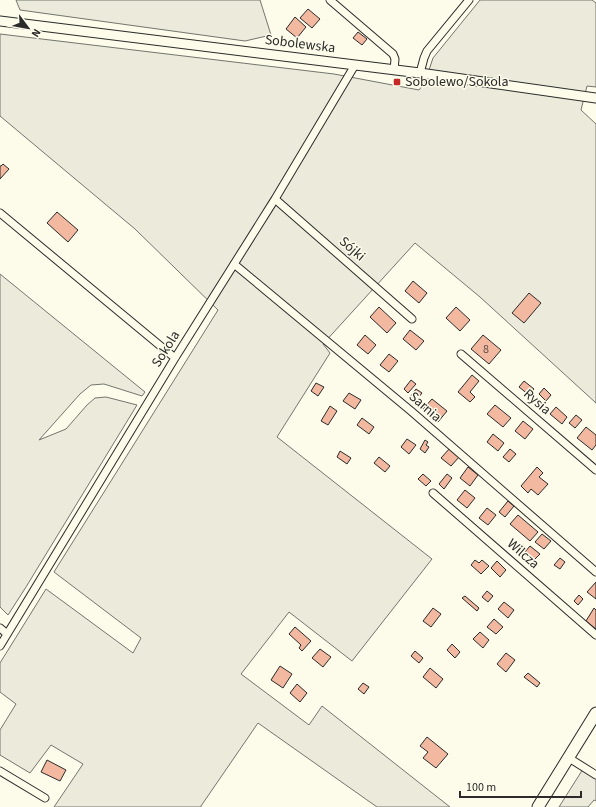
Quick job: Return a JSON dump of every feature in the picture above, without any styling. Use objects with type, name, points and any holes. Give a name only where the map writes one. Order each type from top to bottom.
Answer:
[{"type":"main road","points":[[538,807],[596,713]]},
{"type":"street","points":[[330,0],[393,54],[395,59],[394,70]]},
{"type":"street","points":[[420,73],[427,51],[469,0]]},
{"type":"street","name":"Sobolewska","points":[[0,21],[420,73],[596,98]]},
{"type":"street","name":"Sokola","points":[[0,646],[175,358],[275,199],[355,65]]},
{"type":"street","name":"Sójki","points":[[275,199],[412,319]]},
{"type":"street","points":[[0,213],[175,358]]},
{"type":"street","name":"Sarnia","points":[[234,264],[411,411],[596,572]]},
{"type":"street","name":"Rysia","points":[[461,354],[596,470]]},
{"type":"street","name":"Wilcza","points":[[433,493],[596,635]]},
{"type":"street","points":[[0,628],[7,634]]},
{"type":"street","points":[[569,758],[596,776]]},
{"type":"street","points":[[0,771],[45,798]]},
{"type":"shaded area","points":[[16,0],[260,0],[271,35],[245,41],[20,10]]},
{"type":"shaded area","points":[[480,0],[592,0],[596,3],[596,87],[587,86],[581,110],[596,124],[596,403],[480,297],[415,243],[323,344],[330,353],[277,437],[432,559],[352,661],[289,612],[241,674],[309,725],[322,706],[450,807],[377,807],[258,723],[201,807],[54,807],[83,764],[51,745],[30,773],[0,755],[0,730],[16,704],[0,692],[0,663],[46,589],[133,653],[141,638],[54,572],[218,310],[135,229],[0,116],[0,34],[334,74],[419,90],[425,82],[433,58]]},
{"type":"shaded area","points":[[0,274],[145,392],[142,396],[104,384],[91,385],[80,394],[39,440],[66,429],[95,398],[106,397],[137,405],[8,615],[0,607]]},
{"type":"shaded area","points":[[583,769],[596,778],[596,801],[594,800],[588,807],[559,807]]},
{"type":"building","points":[[308,9],[320,19],[312,28],[300,18]]},
{"type":"building","points":[[295,17],[306,27],[297,38],[286,29]]},
{"type":"building","points":[[358,32],[367,39],[362,45],[353,38]]},
{"type":"building","points":[[3,164],[9,169],[0,179],[0,166]]},
{"type":"building","points":[[57,212],[78,230],[68,242],[47,223]]},
{"type":"building","points":[[413,281],[427,293],[419,303],[405,291]]},
{"type":"building","points":[[529,293],[541,303],[524,323],[512,313]]},
{"type":"building","points":[[379,307],[396,323],[387,333],[370,317]]},
{"type":"building","points":[[456,307],[470,320],[460,331],[446,318]]},
{"type":"building","points":[[410,330],[424,341],[416,350],[403,339]]},
{"type":"building","points":[[365,335],[376,345],[368,354],[357,345]]},
{"type":"building","points":[[483,335],[501,350],[489,364],[471,349]]},
{"type":"building","points":[[389,354],[398,361],[389,372],[380,365]]},
{"type":"building","points":[[472,375],[479,381],[470,392],[475,397],[470,402],[458,392]]},
{"type":"building","points":[[411,380],[416,384],[408,393],[404,389]]},
{"type":"building","points":[[524,381],[534,389],[529,395],[519,387]]},
{"type":"building","points":[[316,383],[324,387],[318,396],[311,391]]},
{"type":"building","points":[[544,388],[551,395],[546,401],[539,394]]},
{"type":"building","points":[[416,389],[422,393],[415,402],[410,397]]},
{"type":"building","points":[[349,393],[361,400],[355,409],[343,401]]},
{"type":"building","points":[[432,399],[447,411],[438,422],[423,409]]},
{"type":"building","points":[[495,405],[511,418],[503,427],[487,414]]},
{"type":"building","points":[[330,406],[337,411],[328,425],[321,421]]},
{"type":"building","points":[[556,407],[567,417],[562,424],[550,414]]},
{"type":"building","points":[[576,415],[582,420],[575,428],[569,423]]},
{"type":"building","points":[[362,418],[374,427],[369,434],[357,425]]},
{"type":"building","points":[[523,421],[533,429],[525,439],[515,431]]},
{"type":"building","points":[[586,427],[596,435],[596,445],[592,450],[577,438]]},
{"type":"building","points":[[493,434],[504,443],[498,451],[487,442]]},
{"type":"building","points":[[407,439],[416,445],[409,454],[401,447]]},
{"type":"building","points":[[425,440],[428,442],[426,445],[429,447],[425,453],[420,449]]},
{"type":"building","points":[[450,448],[460,456],[451,466],[441,458]]},
{"type":"building","points":[[510,449],[516,454],[509,462],[503,457]]},
{"type":"building","points":[[340,451],[351,458],[347,464],[337,457]]},
{"type":"building","points":[[379,457],[390,466],[385,472],[374,463]]},
{"type":"building","points":[[468,467],[478,475],[470,486],[460,478]]},
{"type":"building","points":[[537,467],[543,473],[539,477],[548,484],[538,495],[531,489],[528,493],[521,486]]},
{"type":"building","points":[[423,474],[431,481],[426,486],[418,479]]},
{"type":"building","points":[[447,474],[452,478],[444,489],[439,484]]},
{"type":"building","points":[[465,490],[475,498],[467,508],[457,500]]},
{"type":"building","points":[[508,501],[514,506],[505,517],[499,512]]},
{"type":"building","points":[[487,508],[496,515],[488,525],[479,518]]},
{"type":"building","points":[[518,515],[538,532],[530,541],[510,524]]},
{"type":"building","points":[[542,534],[551,541],[544,549],[535,542]]},
{"type":"building","points":[[530,546],[540,554],[533,561],[524,553]]},
{"type":"building","points":[[560,558],[565,562],[560,569],[554,565]]},
{"type":"building","points":[[475,560],[479,563],[482,560],[489,566],[481,574],[471,565]]},
{"type":"building","points":[[497,561],[506,570],[500,577],[491,568]]},
{"type":"building","points":[[596,582],[596,599],[587,592]]},
{"type":"building","points":[[487,591],[493,596],[488,602],[482,597]]},
{"type":"building","points":[[579,595],[583,599],[578,605],[574,601]]},
{"type":"building","points":[[465,596],[479,608],[477,611],[462,598]]},
{"type":"building","points":[[504,602],[514,610],[508,618],[498,609]]},
{"type":"building","points":[[433,608],[441,614],[431,627],[423,621]]},
{"type":"building","points":[[594,608],[596,610],[596,629],[586,621]]},
{"type":"building","points":[[494,619],[503,627],[496,634],[487,627]]},
{"type":"building","points":[[295,627],[311,641],[302,651],[299,648],[301,645],[289,634]]},
{"type":"building","points":[[480,632],[489,640],[483,648],[473,639]]},
{"type":"building","points":[[452,644],[460,652],[455,658],[447,650]]},
{"type":"building","points":[[320,649],[331,657],[323,667],[312,658]]},
{"type":"building","points":[[415,651],[423,658],[419,663],[411,656]]},
{"type":"building","points":[[506,653],[515,660],[506,672],[497,664]]},
{"type":"building","points":[[280,666],[292,674],[283,688],[271,680]]},
{"type":"building","points":[[430,668],[443,679],[436,688],[423,677]]},
{"type":"building","points":[[528,673],[540,683],[537,687],[524,677]]},
{"type":"building","points":[[363,683],[369,687],[364,694],[358,689]]},
{"type":"building","points":[[297,684],[307,693],[300,702],[290,693]]},
{"type":"building","points":[[427,737],[448,754],[436,768],[423,758],[428,752],[420,746]]},
{"type":"building","points":[[47,760],[66,770],[60,781],[41,772]]},
{"type":"place","name":"Sobolewo/Sokola","points":[[397,82]]}]
